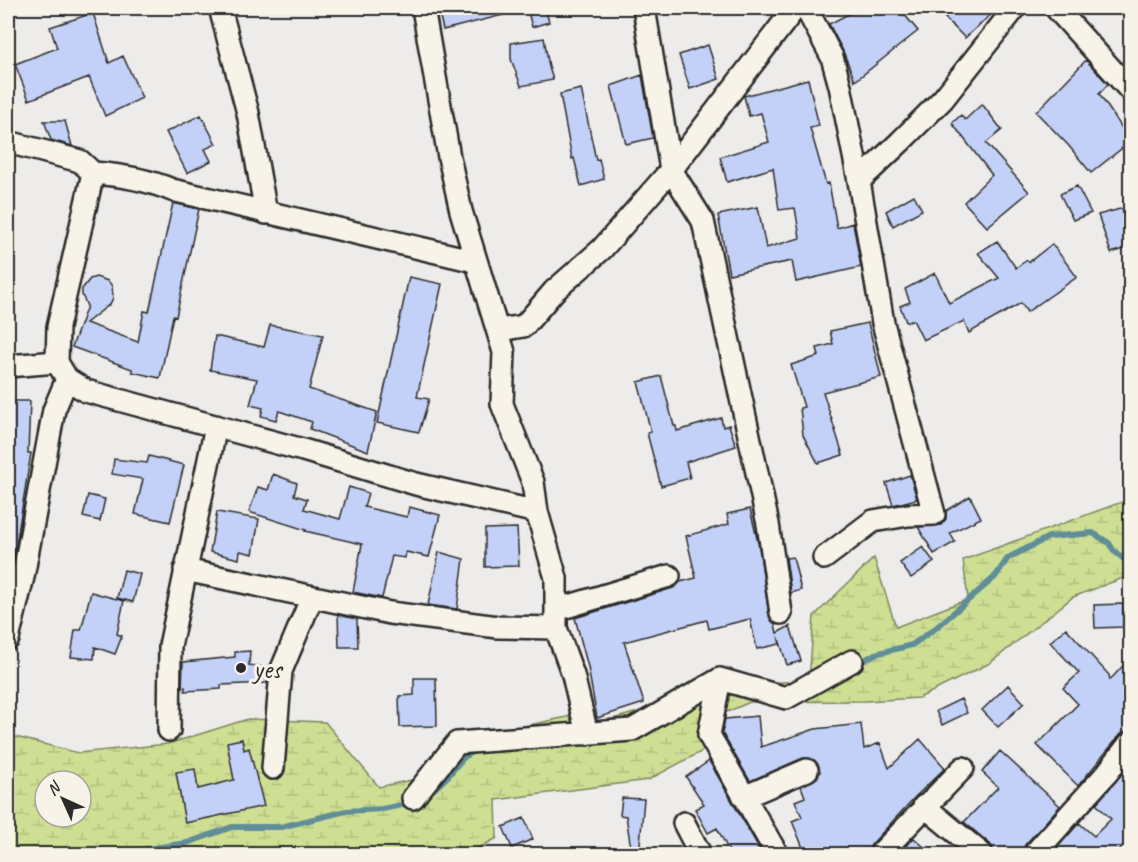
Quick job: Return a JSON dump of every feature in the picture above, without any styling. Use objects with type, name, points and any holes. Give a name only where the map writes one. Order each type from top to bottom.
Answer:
[{"type":"street","points":[[220,8],[248,113],[266,213]]},
{"type":"street","points":[[423,8],[449,157],[476,261],[504,352],[502,405],[532,482],[537,512],[556,578],[556,619],[573,675],[587,734]]},
{"type":"street","points":[[644,8],[671,170],[703,220],[768,524],[781,612]]},
{"type":"street","points":[[499,330],[524,326],[554,291],[602,249],[671,170],[795,8]]},
{"type":"street","points":[[806,8],[832,57],[840,86],[883,323],[934,514],[908,514],[873,521],[824,558]]},
{"type":"street","points":[[859,181],[943,99],[1015,8]]},
{"type":"street","points":[[1056,8],[1131,90]]},
{"type":"street","points":[[8,142],[80,161],[93,173],[151,181],[172,190],[476,261]]},
{"type":"street","points":[[8,639],[23,577],[62,370],[58,327],[93,173]]},
{"type":"street","points":[[8,366],[62,370],[86,391],[416,484],[537,512]]},
{"type":"street","points":[[169,730],[170,646],[216,426]]},
{"type":"street","points":[[185,570],[390,613],[488,626],[556,619],[669,576]]},
{"type":"street","points":[[273,768],[281,671],[312,597]]},
{"type":"street","points":[[413,798],[457,743],[632,730],[720,679],[786,698],[852,662]]},
{"type":"street","points":[[720,679],[709,735],[777,855]]},
{"type":"street","points":[[1034,855],[1131,743]]},
{"type":"street","points":[[880,855],[924,806],[963,768]]},
{"type":"street","points":[[744,797],[807,770]]},
{"type":"street","points":[[924,806],[982,855]]},
{"type":"street","points":[[684,823],[700,855]]},
{"type":"green space","points":[[1130,499],[1130,579],[1123,578],[1073,597],[990,663],[919,698],[750,702],[713,718],[708,748],[648,780],[496,800],[497,838],[468,854],[8,854],[8,735],[78,753],[168,744],[248,719],[325,722],[379,787],[439,774],[463,739],[572,716],[576,729],[638,712],[696,685],[809,681],[814,616],[874,558],[896,627],[968,599],[963,560]]},
{"type":"building","points":[[438,8],[510,8],[511,13],[443,30]]},
{"type":"building","points":[[527,8],[545,8],[549,22],[532,27]]},
{"type":"building","points":[[860,8],[899,8],[918,31],[855,81],[829,24]]},
{"type":"building","points":[[935,8],[998,8],[965,38]]},
{"type":"building","points":[[93,13],[109,63],[123,56],[142,98],[105,116],[89,77],[29,100],[15,64],[57,48],[50,27]]},
{"type":"building","points":[[544,38],[553,80],[521,86],[511,59],[511,43]]},
{"type":"building","points":[[708,45],[719,79],[690,89],[679,55]]},
{"type":"building","points":[[1086,60],[1108,84],[1099,94],[1131,141],[1091,173],[1036,112]]},
{"type":"building","points":[[642,75],[653,138],[626,144],[611,86]]},
{"type":"building","points":[[808,79],[819,126],[810,128],[826,184],[829,183],[837,228],[853,223],[861,267],[796,282],[792,261],[729,274],[718,215],[758,207],[766,248],[800,238],[795,208],[779,210],[773,168],[727,182],[720,157],[769,142],[761,113],[749,116],[744,96]]},
{"type":"building","points":[[581,89],[596,160],[599,159],[604,179],[581,186],[574,158],[572,159],[560,94]]},
{"type":"building","points":[[982,104],[1002,130],[986,143],[1029,192],[987,227],[964,202],[992,175],[952,123],[961,115],[965,120]]},
{"type":"building","points":[[201,115],[216,144],[205,149],[211,161],[187,173],[166,132]]},
{"type":"building","points":[[44,121],[65,121],[72,146],[51,140]]},
{"type":"building","points":[[1077,186],[1091,213],[1073,220],[1060,194]]},
{"type":"building","points":[[914,195],[922,210],[893,226],[886,211]]},
{"type":"building","points":[[173,203],[199,209],[176,317],[173,316],[160,378],[132,372],[132,369],[72,347],[87,306],[82,289],[90,279],[96,277],[108,281],[112,286],[113,298],[110,304],[86,323],[138,342],[144,311],[149,312]]},
{"type":"building","points":[[1131,206],[1131,247],[1111,253],[1098,215]]},
{"type":"building","points":[[997,241],[1016,268],[1027,260],[1029,262],[1052,244],[1077,277],[1027,312],[1021,303],[969,333],[964,321],[923,340],[913,320],[906,322],[900,306],[910,302],[905,289],[935,273],[949,303],[999,278],[978,253]]},
{"type":"building","points":[[409,277],[442,284],[417,397],[429,399],[419,432],[377,423]]},
{"type":"building","points":[[868,323],[881,377],[823,392],[843,455],[818,463],[803,435],[800,408],[804,407],[791,365],[819,356],[817,348],[833,344],[830,331]]},
{"type":"building","points":[[270,325],[323,335],[309,389],[377,412],[368,451],[310,429],[312,422],[279,411],[276,420],[261,416],[263,408],[250,405],[257,379],[210,370],[215,336],[264,347]]},
{"type":"building","points":[[661,376],[677,431],[721,418],[723,427],[729,425],[736,446],[686,462],[690,478],[661,486],[647,433],[651,432],[638,382]]},
{"type":"building","points":[[8,401],[30,401],[28,453],[31,453],[14,557],[8,557]]},
{"type":"building","points":[[149,456],[184,465],[170,522],[135,514],[143,479],[112,474],[114,459],[147,463]]},
{"type":"building","points":[[273,474],[297,483],[294,495],[307,499],[304,509],[340,519],[349,487],[368,493],[364,507],[407,517],[409,507],[440,515],[429,557],[406,552],[405,558],[392,556],[382,598],[353,592],[362,544],[305,531],[249,512],[258,487],[268,490]]},
{"type":"building","points":[[910,475],[917,499],[893,505],[886,483]]},
{"type":"building","points":[[88,495],[105,499],[100,521],[83,517]]},
{"type":"building","points":[[970,496],[981,518],[950,533],[955,542],[934,554],[918,527],[941,525],[946,519],[946,511]]},
{"type":"building","points":[[750,509],[759,547],[769,615],[775,624],[777,633],[790,626],[801,661],[787,665],[778,636],[780,644],[757,649],[750,619],[709,629],[707,620],[624,642],[644,703],[597,718],[588,667],[575,618],[673,588],[680,582],[696,578],[686,536],[729,524],[727,514]]},
{"type":"building","points":[[217,512],[259,519],[253,554],[240,551],[239,559],[210,552]]},
{"type":"building","points":[[517,528],[519,566],[485,567],[485,529]]},
{"type":"building","points":[[923,547],[934,562],[911,578],[900,563]]},
{"type":"building","points":[[439,552],[464,559],[457,609],[428,605]]},
{"type":"building","points":[[793,557],[801,590],[791,593],[786,558]]},
{"type":"building","points":[[124,570],[140,574],[133,602],[117,598]]},
{"type":"building","points":[[91,592],[124,601],[117,634],[122,636],[115,654],[95,647],[94,659],[71,657],[75,630],[81,630]]},
{"type":"building","points":[[1123,604],[1123,627],[1095,628],[1094,605]]},
{"type":"building","points":[[338,615],[357,619],[358,647],[339,647]]},
{"type":"building","points":[[1066,628],[1109,675],[1110,680],[1131,657],[1131,730],[1120,735],[1078,786],[1037,745],[1078,704],[1063,688],[1079,673],[1050,642]]},
{"type":"building","points":[[250,651],[249,665],[269,668],[267,683],[221,685],[221,689],[185,691],[185,687],[182,688],[183,662],[235,657],[235,652]]},
{"type":"building","points":[[414,678],[436,678],[437,726],[400,727],[399,696],[414,695]]},
{"type":"building","points":[[1008,685],[1024,703],[998,727],[982,710]]},
{"type":"building","points":[[961,699],[967,713],[942,725],[936,711]]},
{"type":"building","points":[[758,716],[761,747],[815,729],[861,724],[864,749],[880,743],[889,768],[920,739],[945,768],[871,845],[868,855],[806,855],[792,821],[802,817],[795,801],[805,797],[801,786],[817,778],[820,772],[819,766],[814,760],[803,758],[750,781],[722,733],[725,719]]},
{"type":"building","points":[[242,739],[244,750],[249,748],[264,806],[185,823],[176,772],[195,769],[198,789],[234,780],[227,742]]},
{"type":"building","points":[[1000,751],[1060,806],[1025,845],[1022,855],[994,855],[990,844],[964,822],[998,787],[982,772]]},
{"type":"building","points":[[709,761],[763,855],[731,855],[717,828],[708,833],[695,809],[704,804],[686,777]]},
{"type":"building","points":[[1131,763],[1131,838],[1115,855],[1051,855],[1079,823],[1094,836],[1111,819],[1096,804]]},
{"type":"building","points":[[622,798],[644,799],[639,855],[632,855],[626,816],[620,815]]},
{"type":"building","points":[[524,818],[533,839],[512,848],[503,827]]},
{"type":"building","points":[[914,838],[933,855],[897,855]]},
{"type":"waterway","points":[[856,665],[875,654],[912,645],[937,627],[995,577],[1008,558],[1049,537],[1093,533],[1109,543],[1114,551],[1130,564]]},
{"type":"waterway","points":[[425,796],[445,779],[464,757],[478,750]]},
{"type":"waterway","points":[[121,854],[187,843],[232,827],[281,827],[346,811],[382,809],[412,803]]},
{"type":"place","name":"yes","points":[[241,668]]}]
